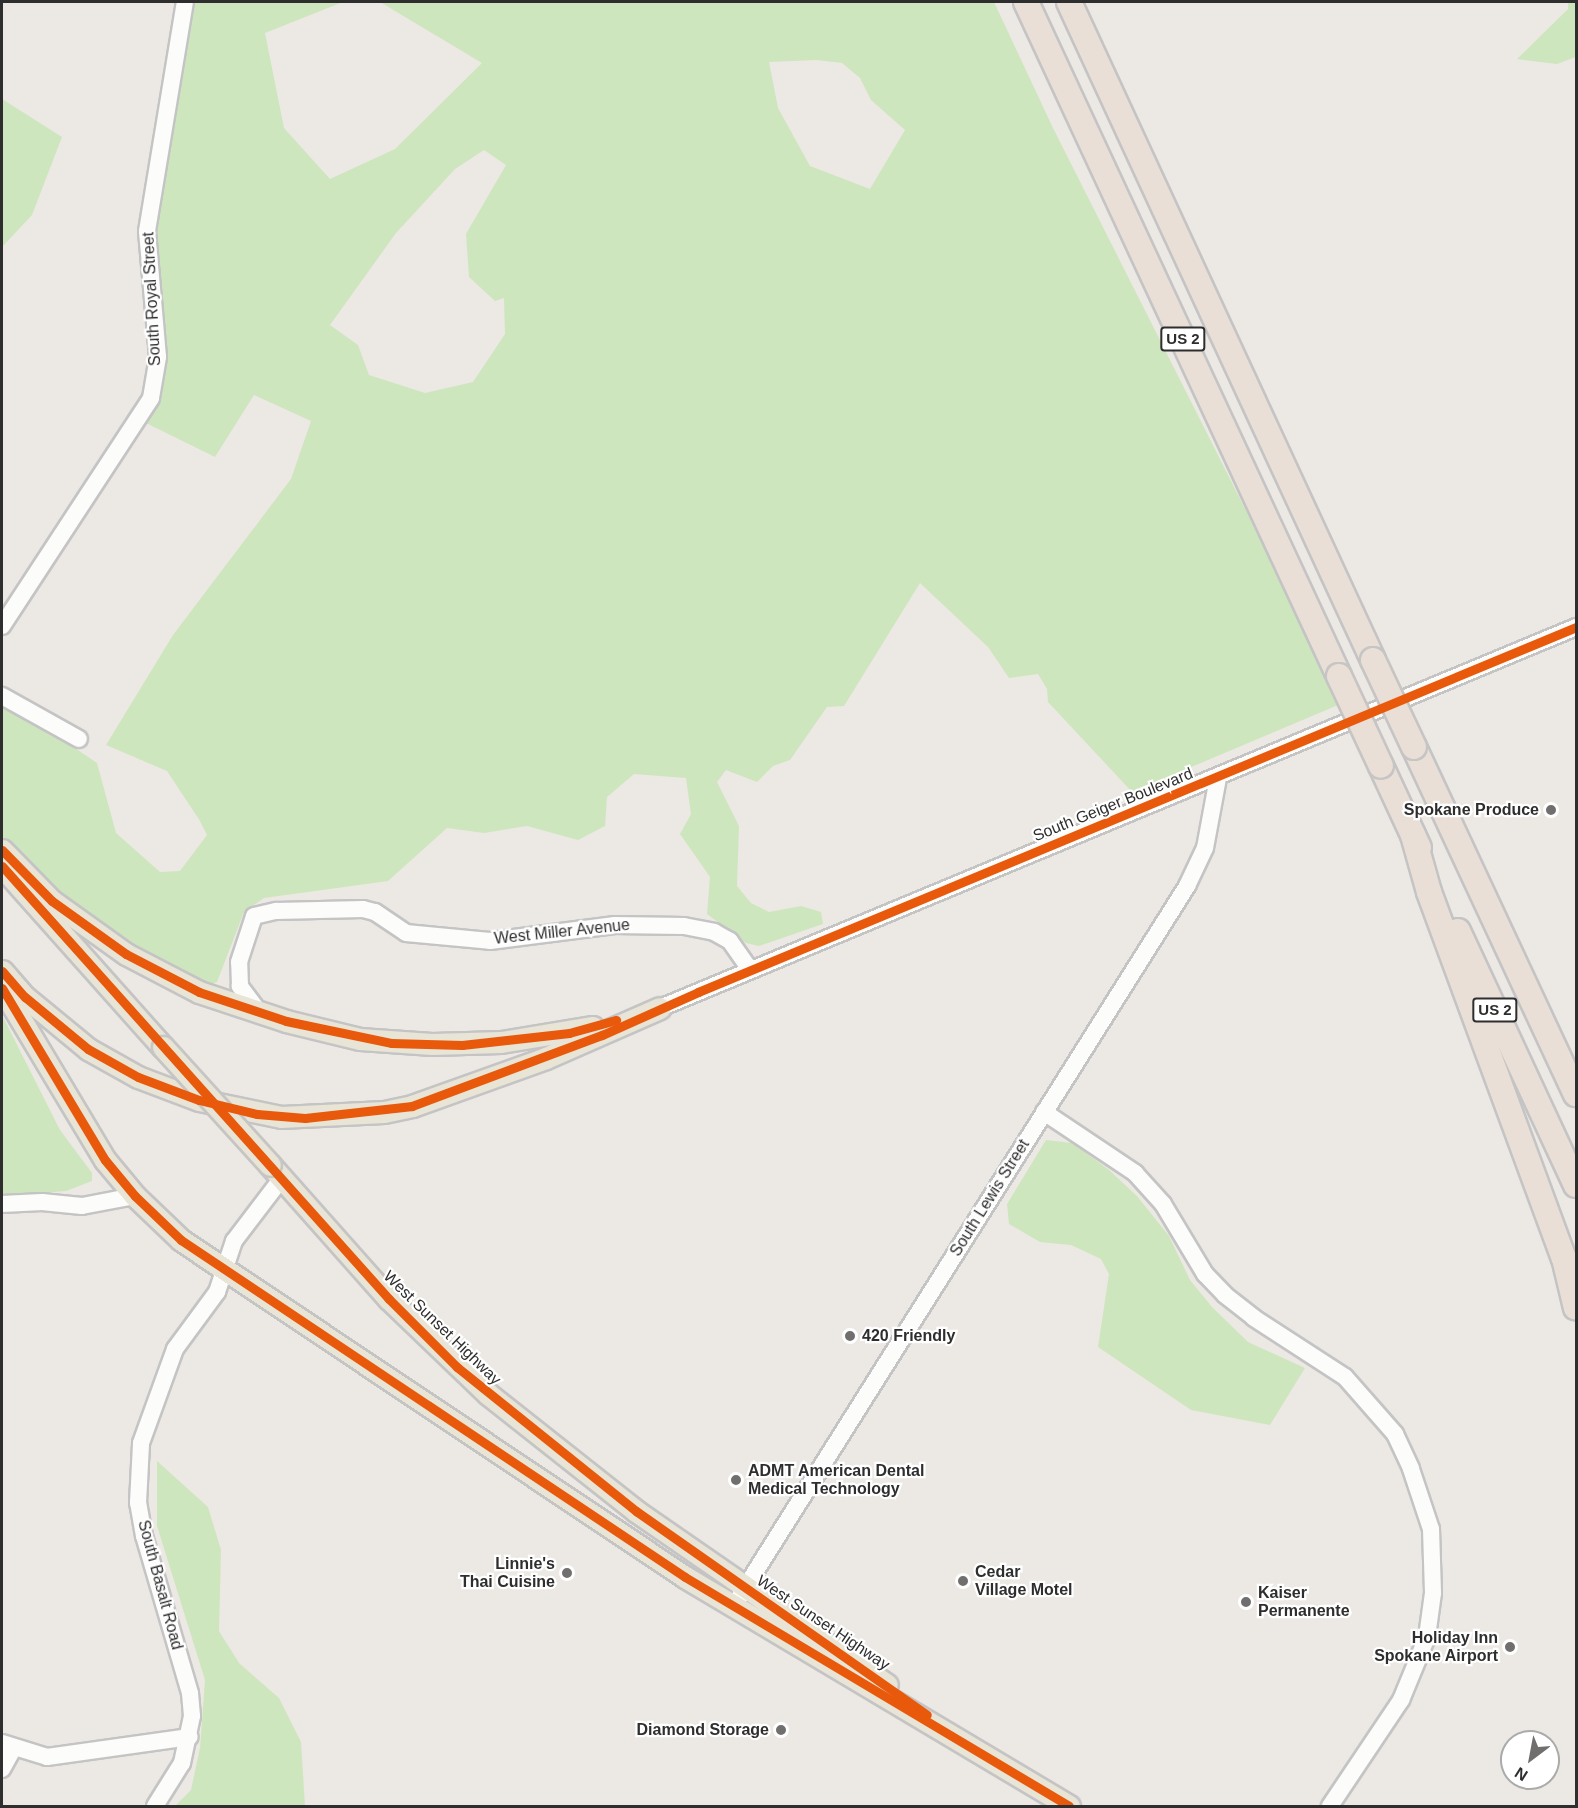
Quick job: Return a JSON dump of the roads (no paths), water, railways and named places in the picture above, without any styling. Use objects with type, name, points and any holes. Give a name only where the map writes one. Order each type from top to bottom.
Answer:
[{"type":"highway","name":"US 2","points":[[1026,2],[1576,1185]]},
{"type":"highway","name":"US 2","points":[[1069,2],[1576,1094]]},
{"type":"highway","points":[[1413,835],[1433,903],[1564,1258],[1576,1308]]},
{"type":"main road","points":[[2,850],[52,901],[86,927],[157,972],[199,992],[260,1013],[360,1039],[462,1045],[569,1034],[660,1008]]},
{"type":"main road","name":"West Sunset Highway","points":[[2,866],[395,1305],[488,1394],[611,1492],[745,1588],[914,1703],[938,1726]]},
{"type":"main road","points":[[2,971],[25,997],[88,1049],[128,1071],[199,1100],[281,1117],[384,1112],[412,1106],[546,1058],[660,1008]]},
{"type":"main road","name":"West Sunset Highway","points":[[2,988],[89,1136],[135,1196],[173,1233],[225,1271],[733,1607],[893,1705],[938,1726],[1070,1806]]},
{"type":"street","name":"South Royal Street","points":[[2,626],[151,398],[158,357],[147,231],[184,2]]},
{"type":"street","name":"South Geiger Boulevard","points":[[660,1008],[1218,778],[1334,725],[1576,627]]},
{"type":"street","points":[[2,696],[79,739]]},
{"type":"street","name":"South Lewis Street","points":[[733,1607],[1187,886],[1205,848],[1218,778]]},
{"type":"street","name":"West Miller Avenue","points":[[237,976],[242,949],[256,914],[363,909],[375,912],[406,933],[490,941],[615,925],[684,926],[714,932],[730,941],[750,970]]},
{"type":"street","points":[[199,992],[221,989],[237,976],[260,1013]]},
{"type":"street","points":[[1044,1112],[1135,1173],[1163,1204],[1205,1274],[1225,1295],[1254,1318],[1345,1377],[1395,1434],[1411,1469],[1431,1529],[1433,1593],[1427,1636],[1401,1700],[1330,1806]]},
{"type":"street","name":"South Basalt Road","points":[[156,1806],[182,1763],[190,1737],[190,1693],[144,1536],[138,1503],[141,1443],[175,1348],[218,1292],[234,1241],[276,1171]]},
{"type":"street","points":[[2,1204],[42,1202],[82,1206],[135,1196]]},
{"type":"street","points":[[2,1769],[7,1746],[47,1757],[190,1737]]},
{"type":"place","name":"Spokane Produce","points":[[1551,810]]},
{"type":"place","name":"420 Friendly","points":[[850,1336]]},
{"type":"place","name":"ADMT American Dental Medical Technology","points":[[736,1480]]},
{"type":"place","name":"Linnie's Thai Cuisine","points":[[567,1573]]},
{"type":"place","name":"Cedar Village Motel","points":[[963,1581]]},
{"type":"place","name":"Kaiser Permanente","points":[[1246,1602]]},
{"type":"place","name":"Holiday Inn Spokane Airport","points":[[1510,1647]]},
{"type":"place","name":"Diamond Storage","points":[[781,1730]]}]
